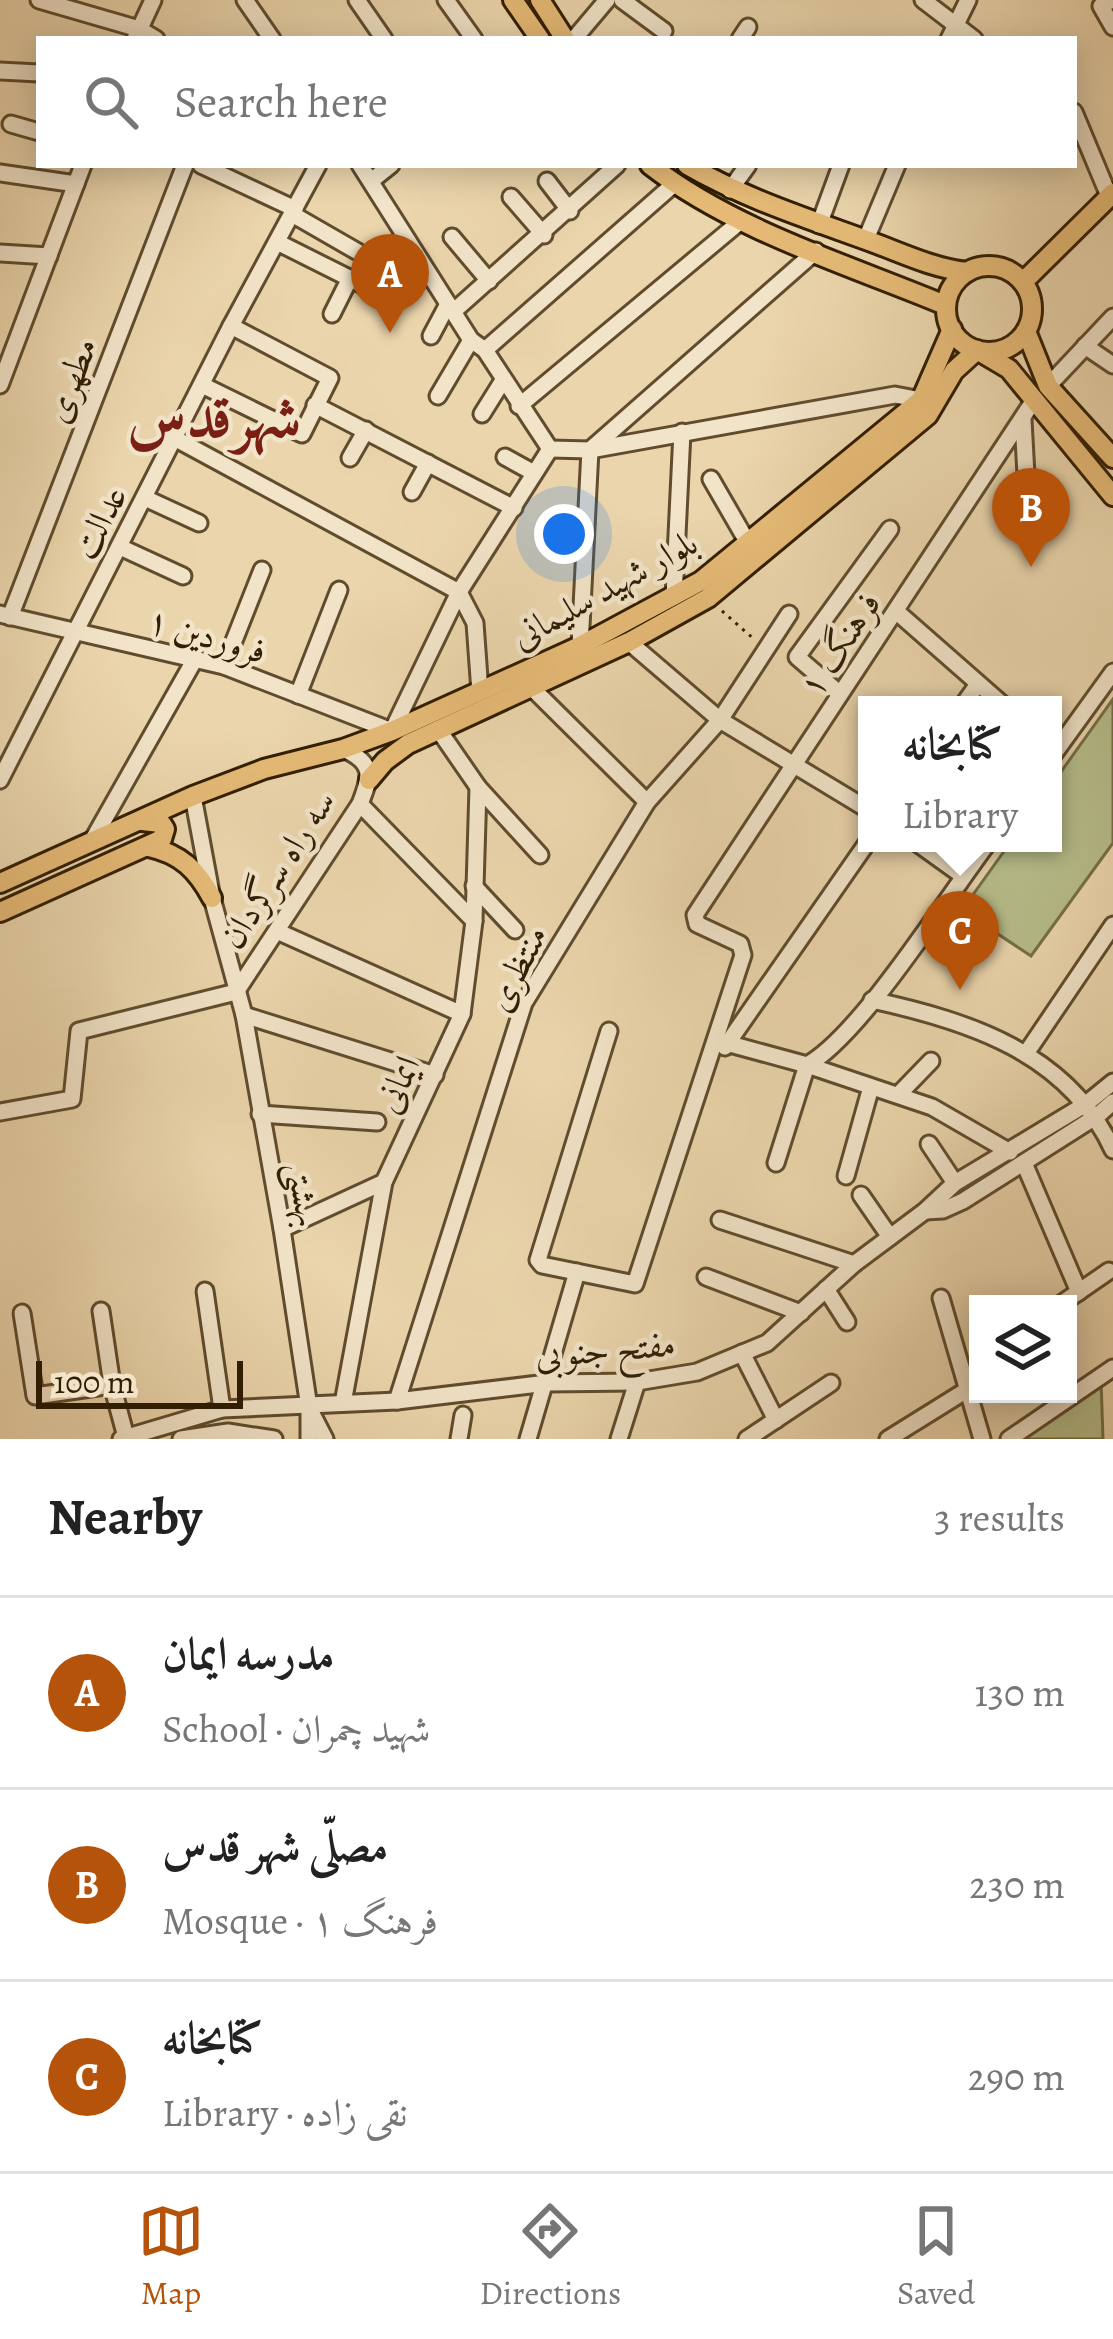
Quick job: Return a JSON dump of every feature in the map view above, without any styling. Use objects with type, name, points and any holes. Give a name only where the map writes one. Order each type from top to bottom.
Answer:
[{"type":"main road","points":[[513,0],[538,36]]},
{"type":"main road","points":[[540,0],[563,36]]},
{"type":"main road","points":[[654,168],[742,220],[946,305]]},
{"type":"main road","points":[[692,168],[730,190],[939,269],[967,272],[999,267],[1023,282],[1032,306],[1026,331],[1035,401]]},
{"type":"main road","points":[[1023,282],[1111,195]]},
{"type":"main road","points":[[967,272],[951,290],[946,305],[952,329],[1009,369],[1113,496]]},
{"type":"main road","name":"بلوار شهید سلیمانی","points":[[344,749],[580,646],[674,597],[748,543],[921,400],[952,329]]},
{"type":"main road","points":[[977,350],[1005,349],[1026,331]]},
{"type":"main road","name":"بلوار شهید سلیمانی","points":[[369,780],[385,761],[438,729],[629,642],[708,598],[928,415],[954,371],[977,350]]},
{"type":"main road","points":[[1035,401],[1104,439],[1113,458]]},
{"type":"main road","name":"سه راه سرگردان","points":[[0,883],[193,796],[264,770],[344,749]]},
{"type":"main road","points":[[0,913],[162,839],[165,829],[160,823],[142,820]]},
{"type":"main road","points":[[149,847],[185,861],[199,874],[212,898]]},
{"type":"street","points":[[39,0],[137,34],[153,0]]},
{"type":"street","points":[[245,0],[270,36]]},
{"type":"street","points":[[357,0],[382,36]]},
{"type":"street","points":[[446,0],[472,36]]},
{"type":"street","points":[[577,36],[608,0]]},
{"type":"street","points":[[622,0],[664,31]]},
{"type":"street","points":[[923,0],[952,32],[968,0]]},
{"type":"street","points":[[1107,3],[1113,27]]},
{"type":"street","points":[[0,71],[36,73]]},
{"type":"street","points":[[1077,119],[1111,195]]},
{"type":"street","points":[[11,124],[36,131]]},
{"type":"street","points":[[0,385],[82,168]]},
{"type":"street","name":"مطهری","points":[[5,615],[184,168]]},
{"type":"street","points":[[207,168],[358,252]]},
{"type":"street","name":"عدالت","points":[[0,780],[315,168]]},
{"type":"street","points":[[362,168],[451,308],[550,449]]},
{"type":"street","points":[[371,181],[387,168]]},
{"type":"street","points":[[431,336],[451,308],[544,235],[614,168]]},
{"type":"street","points":[[730,190],[746,168]]},
{"type":"street","points":[[819,225],[840,168]]},
{"type":"street","points":[[866,239],[896,168]]},
{"type":"street","points":[[0,172],[76,184]]},
{"type":"street","points":[[547,181],[570,211]]},
{"type":"street","points":[[438,395],[478,345],[674,184]]},
{"type":"street","points":[[511,197],[544,235]]},
{"type":"street","points":[[519,406],[742,220]]},
{"type":"street","points":[[452,237],[489,281]]},
{"type":"street","points":[[277,242],[369,288]]},
{"type":"street","points":[[580,646],[590,450],[816,251]]},
{"type":"street","points":[[0,253],[49,256]]},
{"type":"street","points":[[332,314],[350,278]]},
{"type":"street","name":"فرهنگ ۱","points":[[712,1055],[743,949],[694,921],[1035,401],[1113,317]]},
{"type":"street","points":[[202,385],[302,434],[330,378],[231,326]]},
{"type":"street","points":[[1084,346],[1113,365]]},
{"type":"street","points":[[482,414],[502,382]]},
{"type":"street","points":[[550,449],[590,450],[895,395],[921,400]]},
{"type":"street","points":[[1029,530],[1035,401]]},
{"type":"street","points":[[315,405],[514,508]]},
{"type":"street","points":[[350,458],[366,430]]},
{"type":"street","points":[[674,597],[682,432]]},
{"type":"street","points":[[176,439],[459,592],[475,623],[480,692]]},
{"type":"street","points":[[392,731],[459,592],[550,449]]},
{"type":"street","points":[[506,457],[534,473]]},
{"type":"street","points":[[412,492],[428,463]]},
{"type":"street","points":[[711,479],[748,543]]},
{"type":"street","points":[[145,498],[199,523]]},
{"type":"street","points":[[840,694],[796,657],[890,529]]},
{"type":"street","points":[[120,548],[183,576]]},
{"type":"street","points":[[224,666],[262,570]]},
{"type":"street","points":[[298,695],[340,590]]},
{"type":"street","points":[[897,612],[992,696]]},
{"type":"street","name":"منتظری","points":[[398,1401],[524,1003],[647,802],[720,720],[789,614]]},
{"type":"street","name":"فروردین ۱","points":[[5,615],[224,666],[392,731]]},
{"type":"street","points":[[629,642],[720,720],[858,804]]},
{"type":"street","points":[[92,841],[195,659]]},
{"type":"street","points":[[1062,740],[1113,672]]},
{"type":"street","points":[[969,696],[978,684]]},
{"type":"street","points":[[531,688],[647,802]]},
{"type":"street","points":[[438,729],[478,788],[540,855]]},
{"type":"street","name":"سه راه سرگردان","points":[[236,992],[360,804],[369,780],[361,757],[344,749]]},
{"type":"street","name":"ایمانی","points":[[343,1403],[384,1182],[462,1014],[474,921],[478,788]]},
{"type":"street","name":"سه راه سرگردان","points":[[193,796],[236,992]]},
{"type":"street","points":[[360,804],[474,921]]},
{"type":"street","points":[[609,1031],[538,1260],[635,1284],[712,1055],[730,1044],[861,852]]},
{"type":"street","points":[[930,852],[963,876]]},
{"type":"street","points":[[776,1163],[815,1060],[872,1000],[981,852]]},
{"type":"street","points":[[474,886],[515,930]]},
{"type":"street","points":[[1027,1052],[1113,925]]},
{"type":"street","points":[[279,932],[462,1014]]},
{"type":"street","points":[[0,1112],[73,1099],[79,1031],[236,992]]},
{"type":"street","name":"بهشتی","points":[[236,992],[282,1229],[309,1407]]},
{"type":"street","points":[[872,1000],[943,1015],[1027,1052],[1091,1110],[1113,1150]]},
{"type":"street","points":[[244,1015],[435,1075]]},
{"type":"street","points":[[730,1044],[815,1060],[974,1129],[1017,1158],[1079,1292]]},
{"type":"street","points":[[899,1094],[931,1061]]},
{"type":"street","name":"مفتح جنوبی","points":[[1091,1110],[1113,1082]]},
{"type":"street","points":[[846,1176],[871,1087]]},
{"type":"street","name":"مفتح جنوبی","points":[[925,1211],[943,1210],[1091,1110],[1113,1102]]},
{"type":"street","points":[[260,1114],[377,1122]]},
{"type":"street","points":[[929,1144],[955,1184]]},
{"type":"street","name":"مفتح جنوبی","points":[[123,1438],[222,1409],[398,1401],[548,1383],[637,1382],[697,1372],[766,1343],[854,1264],[955,1184],[1017,1158]]},
{"type":"street","points":[[282,1229],[384,1182]]},
{"type":"street","points":[[861,1195],[890,1238]]},
{"type":"street","points":[[719,1220],[854,1264]]},
{"type":"street","points":[[1074,1295],[1108,1271]]},
{"type":"street","points":[[528,1439],[577,1272]]},
{"type":"street","points":[[706,1277],[801,1313]]},
{"type":"street","points":[[826,1289],[847,1322]]},
{"type":"street","points":[[205,1291],[222,1409]]},
{"type":"street","points":[[941,1298],[969,1385]]},
{"type":"street","points":[[101,1311],[123,1438]]},
{"type":"street","points":[[22,1313],[35,1396],[112,1385]]},
{"type":"street","points":[[742,1353],[776,1420]]},
{"type":"street","points":[[1009,1439],[1113,1368]]},
{"type":"street","points":[[619,1439],[637,1382]]},
{"type":"street","points":[[747,1439],[831,1383]]},
{"type":"street","points":[[888,1439],[969,1389]]},
{"type":"street","points":[[974,1403],[982,1439]]},
{"type":"street","points":[[309,1407],[309,1439]]},
{"type":"street","points":[[309,1407],[326,1439]]},
{"type":"street","points":[[459,1439],[463,1415]]},
{"type":"street","points":[[182,1439],[197,1434],[274,1439]]},
{"type":"path","points":[[708,598],[765,650]]},
{"type":"green space","points":[[1113,699],[1113,843],[1031,956],[962,910],[1004,852],[1062,852],[1062,770]]},
{"type":"green space","points":[[1101,1380],[1103,1439],[1010,1439],[1066,1403],[1077,1403],[1077,1396]]},
{"type":"place","name":"مدرسه ایمان","points":[[390,333]]},
{"type":"place","name":"مصلّی شهر قدس","points":[[1031,567]]},
{"type":"place","name":"کتابخانه","points":[[960,990]]},
{"type":"district","name":"شهرقدس","points":[[214,417]]}]
